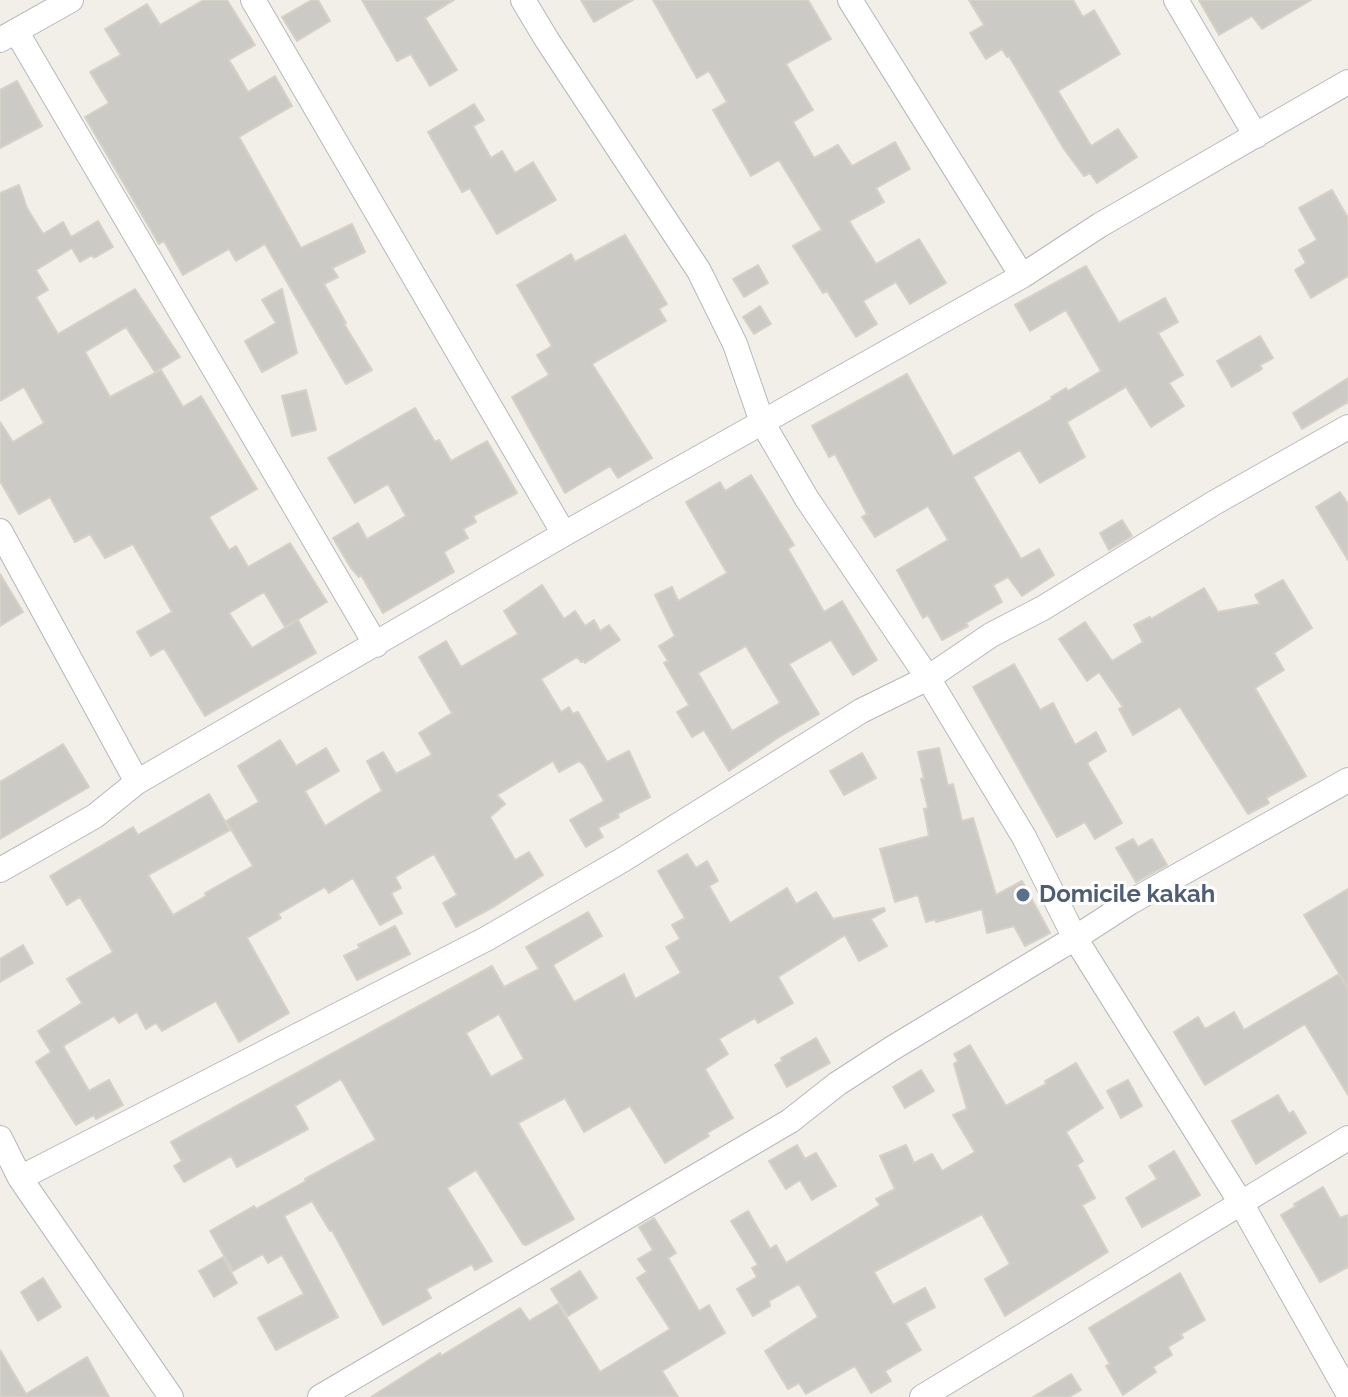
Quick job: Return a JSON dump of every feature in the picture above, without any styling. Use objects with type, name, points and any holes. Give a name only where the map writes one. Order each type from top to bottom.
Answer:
[{"type":"street","points":[[71,0],[8,36],[376,645]]},
{"type":"street","points":[[253,0],[564,534]]},
{"type":"street","points":[[523,0],[699,271],[735,344],[762,422],[807,499],[928,678],[1024,837],[1075,938],[1241,1203],[1348,1393]]},
{"type":"street","points":[[850,0],[1022,276]]},
{"type":"street","points":[[1176,0],[1256,136]]},
{"type":"street","points":[[0,870],[95,816],[137,782],[564,534],[1022,276],[1100,225],[1348,82]]},
{"type":"street","points":[[20,1178],[486,939],[624,859],[861,711],[928,678],[991,635],[1043,608],[1214,503],[1348,427]]},
{"type":"street","points":[[0,531],[137,782]]},
{"type":"street","points":[[320,1397],[790,1121],[837,1084],[891,1049],[1129,903],[1348,780]]},
{"type":"street","points":[[0,1138],[20,1178],[171,1397]]},
{"type":"street","points":[[922,1397],[959,1388],[1241,1203],[1348,1138]]},
{"type":"building","points":[[204,0],[227,0],[255,45],[229,60],[248,92],[275,76],[292,106],[239,137],[301,248],[352,224],[365,252],[332,268],[338,277],[324,284],[372,370],[346,384],[265,244],[236,261],[229,249],[183,275],[164,241],[159,244],[85,117],[109,103],[90,72],[121,55],[105,29],[147,4],[160,25]]},
{"type":"building","points":[[312,0],[318,0],[330,21],[297,41],[282,17]]},
{"type":"building","points":[[362,0],[454,0],[425,18],[457,70],[430,86],[411,54],[397,61]]},
{"type":"building","points":[[581,0],[633,0],[594,22]]},
{"type":"building","points":[[653,0],[808,0],[831,39],[786,64],[813,110],[793,122],[814,158],[838,145],[852,166],[895,142],[910,169],[876,188],[884,202],[849,221],[876,264],[919,239],[946,283],[910,304],[896,282],[863,301],[877,324],[856,337],[793,246],[822,230],[779,160],[751,176],[713,110],[727,102],[709,71],[697,78]]},
{"type":"building","points":[[969,0],[1073,0],[1083,17],[1094,10],[1120,54],[1058,91],[1091,146],[1118,129],[1137,157],[1097,183],[1090,173],[1084,176],[1064,149],[1009,56],[1002,49],[986,59],[970,33],[984,25]]},
{"type":"building","points":[[1199,0],[1311,0],[1262,29],[1252,16],[1219,35]]},
{"type":"building","points":[[17,81],[42,126],[0,148],[0,90]]},
{"type":"building","points":[[474,104],[484,120],[473,126],[491,158],[502,151],[515,173],[533,162],[556,200],[497,234],[470,188],[462,192],[428,132]]},
{"type":"building","points":[[19,185],[27,208],[43,234],[63,222],[71,237],[98,221],[113,247],[80,262],[72,248],[36,270],[48,290],[36,297],[58,334],[135,289],[180,357],[155,372],[126,327],[85,352],[110,397],[161,370],[183,407],[201,396],[257,489],[209,517],[229,550],[236,546],[248,567],[290,543],[327,602],[285,627],[264,592],[229,613],[252,648],[298,620],[316,653],[205,716],[164,648],[151,656],[137,632],[172,612],[133,544],[105,558],[90,534],[75,542],[50,497],[19,514],[0,481],[0,422],[13,442],[44,423],[24,387],[0,401],[0,193]]},
{"type":"building","points":[[1332,190],[1348,218],[1348,276],[1311,298],[1295,270],[1306,263],[1299,250],[1317,240],[1299,208]]},
{"type":"building","points":[[625,235],[667,304],[659,309],[666,321],[592,364],[652,458],[618,478],[610,466],[565,493],[512,397],[549,375],[537,355],[552,346],[517,285],[571,254],[575,262]]},
{"type":"building","points":[[758,265],[768,283],[744,297],[733,279]]},
{"type":"building","points":[[1086,266],[1119,323],[1165,298],[1178,322],[1158,333],[1183,375],[1169,383],[1184,406],[1151,427],[1126,387],[1067,422],[1085,457],[1040,483],[1020,450],[973,477],[1021,559],[1039,549],[1054,575],[1022,596],[1008,577],[993,585],[1002,602],[942,640],[928,615],[923,618],[897,570],[948,540],[928,506],[875,537],[862,517],[867,514],[835,454],[829,457],[812,426],[907,374],[953,456],[1066,388],[1068,391],[1101,371],[1066,310],[1030,331],[1015,305]]},
{"type":"building","points":[[282,289],[297,353],[262,372],[245,341],[276,323],[262,300]]},
{"type":"building","points":[[760,306],[771,324],[754,334],[743,317]]},
{"type":"building","points":[[1260,336],[1273,358],[1260,365],[1262,369],[1232,387],[1217,361]]},
{"type":"building","points":[[1348,378],[1348,402],[1302,429],[1293,413]]},
{"type":"building","points":[[306,390],[316,430],[292,436],[282,396]]},
{"type":"building","points":[[415,408],[435,442],[439,440],[451,461],[487,441],[517,493],[473,516],[476,522],[463,529],[468,538],[444,552],[454,572],[383,613],[361,575],[359,577],[351,568],[333,538],[358,523],[367,539],[406,516],[388,484],[355,503],[328,458]]},
{"type":"building","points":[[751,475],[794,545],[788,549],[824,612],[842,601],[877,660],[853,675],[831,640],[789,664],[819,714],[729,771],[704,730],[692,737],[677,712],[689,705],[664,663],[668,661],[659,646],[675,636],[655,595],[672,587],[678,601],[727,573],[686,502],[720,482],[725,491]],"holes":[[[746,646],[780,703],[732,731],[698,673]]]},
{"type":"building","points":[[1340,492],[1348,504],[1348,560],[1316,507]]},
{"type":"building","points":[[1122,520],[1132,536],[1109,550],[1100,533]]},
{"type":"building","points":[[0,574],[23,612],[0,626]]},
{"type":"building","points":[[1283,580],[1312,628],[1274,653],[1284,670],[1255,688],[1306,776],[1266,798],[1269,803],[1248,814],[1180,707],[1133,735],[1119,709],[1123,707],[1099,672],[1087,681],[1059,639],[1085,622],[1112,661],[1143,642],[1134,625],[1151,619],[1204,588],[1218,612],[1260,604],[1255,595]]},
{"type":"building","points":[[542,585],[564,619],[575,611],[585,626],[594,620],[600,631],[609,625],[620,640],[585,663],[577,657],[541,679],[561,712],[569,707],[573,714],[578,712],[607,762],[629,751],[650,797],[598,828],[603,837],[586,847],[570,820],[604,801],[579,761],[559,772],[553,761],[497,795],[505,804],[490,817],[515,860],[529,852],[543,875],[456,927],[443,903],[457,895],[434,854],[395,877],[401,888],[391,893],[402,913],[380,925],[353,878],[329,893],[325,887],[278,914],[281,918],[247,938],[289,1013],[239,1042],[216,1001],[162,1031],[156,1023],[146,1029],[137,1012],[119,1023],[114,1016],[63,1046],[89,1091],[109,1080],[123,1105],[76,1125],[36,1062],[51,1052],[38,1031],[82,1003],[67,979],[113,952],[80,897],[67,905],[50,876],[133,827],[138,835],[209,794],[230,830],[148,875],[173,915],[206,896],[205,893],[253,866],[226,821],[259,802],[238,766],[280,740],[296,766],[326,748],[339,771],[305,791],[325,826],[382,791],[367,761],[383,752],[396,774],[432,755],[419,733],[452,713],[419,657],[446,641],[461,667],[518,634],[504,611]]},
{"type":"building","points":[[1014,664],[1040,710],[1053,703],[1075,745],[1096,732],[1106,751],[1087,763],[1122,823],[1095,839],[1085,822],[1057,837],[973,687]]},
{"type":"building","points":[[63,744],[89,787],[0,839],[0,782]]},
{"type":"building","points":[[939,748],[948,786],[953,784],[962,821],[973,818],[996,895],[1022,881],[1050,933],[1025,946],[1014,926],[987,933],[982,909],[926,922],[918,895],[895,902],[880,849],[929,836],[924,809],[928,808],[918,752]]},
{"type":"building","points":[[862,753],[876,778],[844,795],[830,771]]},
{"type":"building","points":[[1133,839],[1138,847],[1152,839],[1167,865],[1136,882],[1116,848]]},
{"type":"building","points":[[687,854],[696,868],[707,861],[718,881],[709,886],[730,923],[787,888],[796,904],[816,892],[833,919],[884,908],[885,911],[871,919],[887,946],[859,961],[845,935],[778,977],[793,1003],[758,1023],[755,1018],[719,1039],[728,1054],[705,1069],[733,1118],[665,1163],[630,1106],[584,1132],[565,1098],[518,1123],[574,1219],[523,1244],[476,1170],[447,1188],[492,1261],[475,1270],[472,1264],[426,1289],[431,1298],[383,1325],[332,1230],[312,1201],[284,1216],[338,1317],[276,1350],[258,1318],[304,1294],[282,1255],[268,1263],[263,1254],[233,1271],[210,1231],[254,1206],[256,1209],[376,1140],[341,1079],[295,1106],[308,1129],[237,1167],[231,1156],[184,1182],[174,1166],[182,1161],[171,1142],[492,966],[504,987],[539,969],[526,947],[588,912],[602,936],[553,965],[574,1002],[624,974],[635,999],[681,973],[666,947],[680,939],[672,925],[685,918],[658,871]],"holes":[[[499,1014],[524,1059],[491,1077],[466,1033]]]},
{"type":"building","points":[[1348,889],[1348,988],[1304,915]]},
{"type":"building","points":[[395,926],[410,954],[357,980],[344,956]]},
{"type":"building","points":[[23,945],[33,963],[0,982],[0,959]]},
{"type":"building","points":[[1339,974],[1348,989],[1348,1095],[1305,1024],[1205,1085],[1174,1032],[1198,1017],[1205,1029],[1234,1012],[1244,1030]]},
{"type":"building","points":[[816,1038],[830,1063],[787,1087],[775,1065],[782,1061],[781,1058]]},
{"type":"building","points":[[970,1045],[1006,1106],[1076,1063],[1103,1108],[1066,1132],[1083,1161],[1077,1165],[1095,1198],[1082,1205],[1108,1252],[1005,1316],[985,1279],[1010,1264],[982,1214],[874,1272],[893,1305],[925,1288],[935,1307],[905,1323],[921,1350],[885,1371],[891,1381],[871,1393],[855,1366],[806,1394],[799,1383],[788,1389],[765,1351],[818,1317],[799,1284],[769,1301],[770,1306],[753,1316],[737,1289],[757,1277],[752,1268],[758,1265],[731,1221],[748,1211],[770,1249],[776,1245],[786,1263],[880,1205],[876,1199],[895,1189],[880,1156],[906,1145],[914,1163],[932,1154],[942,1171],[975,1152],[953,1115],[967,1109],[954,1054]]},
{"type":"building","points":[[921,1070],[934,1091],[905,1108],[893,1087]]},
{"type":"building","points":[[1128,1080],[1142,1106],[1121,1118],[1107,1091]]},
{"type":"building","points":[[1278,1095],[1289,1114],[1293,1111],[1306,1133],[1256,1164],[1232,1121]]},
{"type":"building","points":[[797,1145],[805,1159],[816,1153],[836,1186],[812,1200],[800,1180],[786,1189],[769,1161]]},
{"type":"building","points":[[1174,1151],[1200,1195],[1142,1227],[1126,1198],[1157,1179],[1149,1166]]},
{"type":"building","points":[[1323,1187],[1340,1218],[1348,1215],[1348,1267],[1320,1282],[1281,1215]]},
{"type":"building","points":[[654,1218],[676,1253],[668,1258],[699,1311],[709,1305],[725,1333],[662,1371],[678,1397],[371,1397],[520,1308],[529,1321],[558,1304],[600,1372],[670,1329],[637,1278],[647,1272],[638,1259],[653,1250],[639,1227]]},
{"type":"building","points":[[223,1257],[237,1283],[214,1297],[199,1271]]},
{"type":"building","points":[[580,1271],[597,1298],[568,1316],[551,1289]]},
{"type":"building","points":[[1180,1273],[1205,1320],[1181,1334],[1183,1338],[1168,1347],[1172,1355],[1153,1367],[1156,1372],[1123,1395],[1106,1366],[1110,1364],[1089,1328]]},
{"type":"building","points":[[43,1278],[61,1307],[38,1321],[21,1292]]},
{"type":"building","points":[[0,1350],[26,1394],[87,1357],[109,1397],[0,1397]]},
{"type":"building","points":[[1071,1374],[1081,1390],[1069,1397],[1033,1397]]},
{"type":"place","name":"Domicile kakah","points":[[1023,895]]}]
